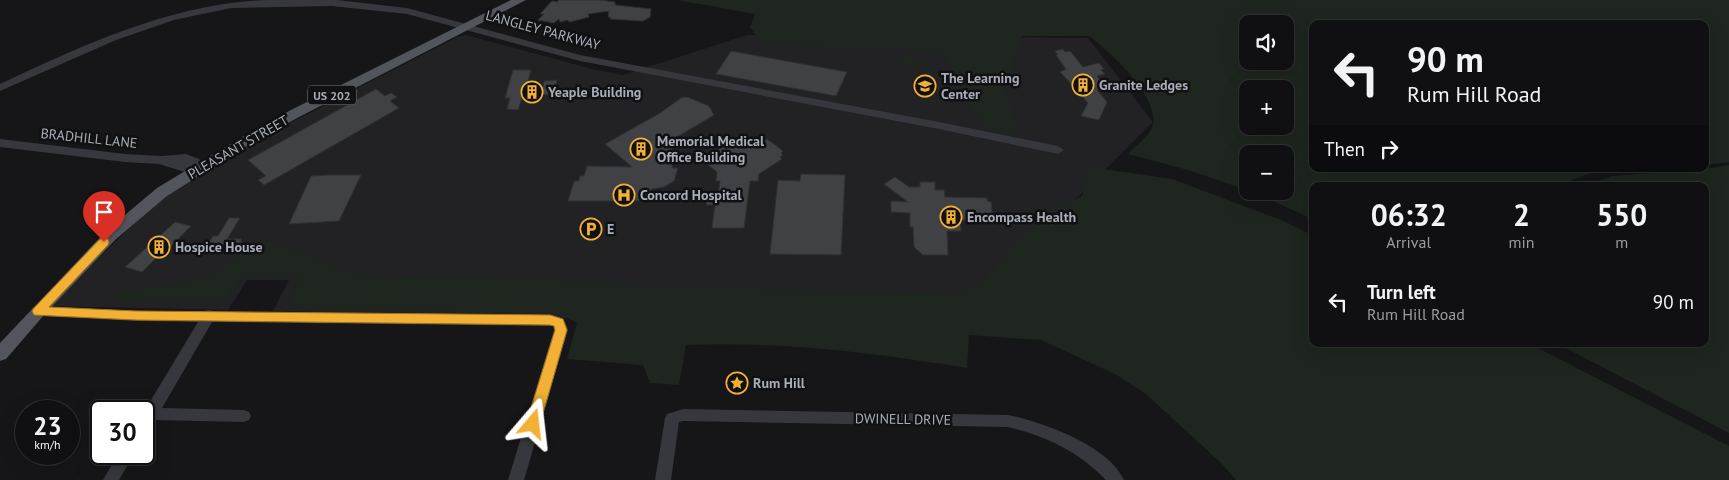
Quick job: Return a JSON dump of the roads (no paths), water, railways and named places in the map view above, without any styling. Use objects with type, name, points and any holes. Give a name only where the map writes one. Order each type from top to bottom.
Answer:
[{"type":"main road","name":"PLEASANT STREET","points":[[0,354],[38,311],[111,235],[137,210],[162,192],[201,167],[294,114],[520,0]]},
{"type":"street","name":"LANGLEY PARKWAY","points":[[0,88],[76,52],[134,29],[204,9],[294,0],[349,2],[398,8],[575,57],[1058,150]]},
{"type":"street","name":"BRADHILL LANE","points":[[0,143],[125,158],[162,160],[185,168],[201,167]]},
{"type":"street","points":[[38,311],[136,316],[209,315],[550,320],[559,322],[561,330],[516,480]]},
{"type":"street","points":[[155,406],[209,315]]},
{"type":"street","name":"DWINELL DRIVE","points":[[663,480],[672,418],[683,415],[1008,421],[1032,426],[1076,446],[1095,460],[1116,480]]},
{"type":"street","points":[[155,419],[244,416]]},
{"type":"street","points":[[111,480],[120,465]]},
{"type":"place","name":"Granite Ledges","points":[[1083,85]]},
{"type":"place","name":"The Learning Center","points":[[925,86]]},
{"type":"place","name":"Yeaple Building","points":[[532,92]]},
{"type":"place","name":"Memorial Medical Office Building","points":[[641,149]]},
{"type":"place","name":"Concord Hospital","points":[[624,195]]},
{"type":"place","name":"Encompass Health","points":[[951,217]]},
{"type":"place","name":"E","points":[[591,229]]},
{"type":"place","name":"Hospice House","points":[[159,247]]},
{"type":"place","name":"Rum Hill","points":[[737,383]]}]
